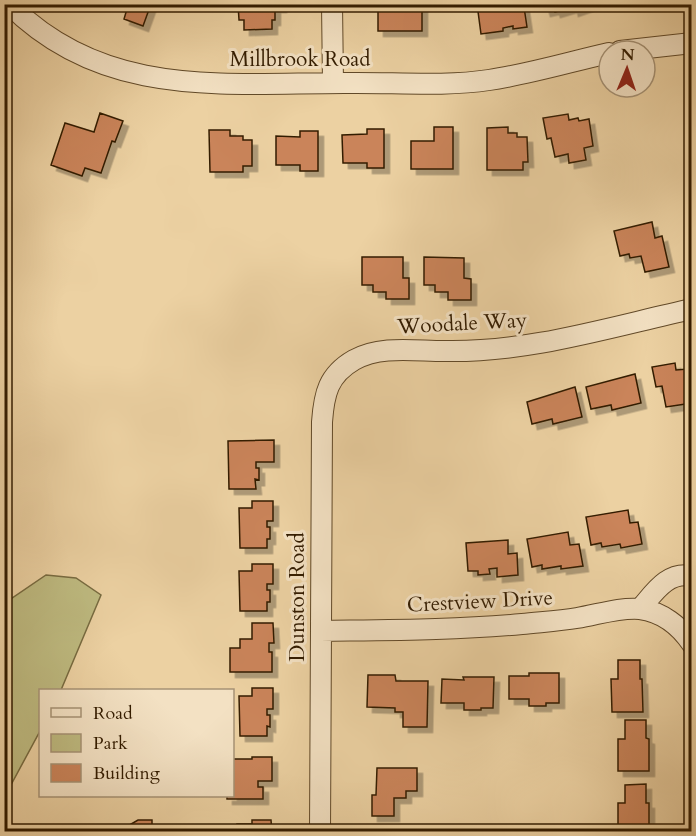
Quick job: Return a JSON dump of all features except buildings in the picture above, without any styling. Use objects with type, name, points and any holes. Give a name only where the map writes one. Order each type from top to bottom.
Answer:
[{"type":"street","name":"Millbrook Road","points":[[9,4],[34,27],[80,54],[120,70],[152,78],[202,83],[488,80],[539,72],[597,56]]},
{"type":"street","points":[[332,4],[333,83]]},
{"type":"street","points":[[657,47],[692,43]]},
{"type":"street","name":"Woodale Way","points":[[342,369],[353,361],[376,352],[465,352],[520,347],[692,309]]},
{"type":"street","name":"Dunston Road","points":[[320,831],[324,399],[328,387],[342,369]]},
{"type":"street","points":[[640,609],[672,577],[692,576]]},
{"type":"street","name":"Crestview Drive","points":[[321,631],[480,628],[574,619],[617,610],[640,609],[659,615],[672,623],[684,632],[692,644]]},
{"type":"green space","points":[[46,575],[76,578],[101,595],[61,689],[39,689],[39,733],[5,796],[5,603]]}]
